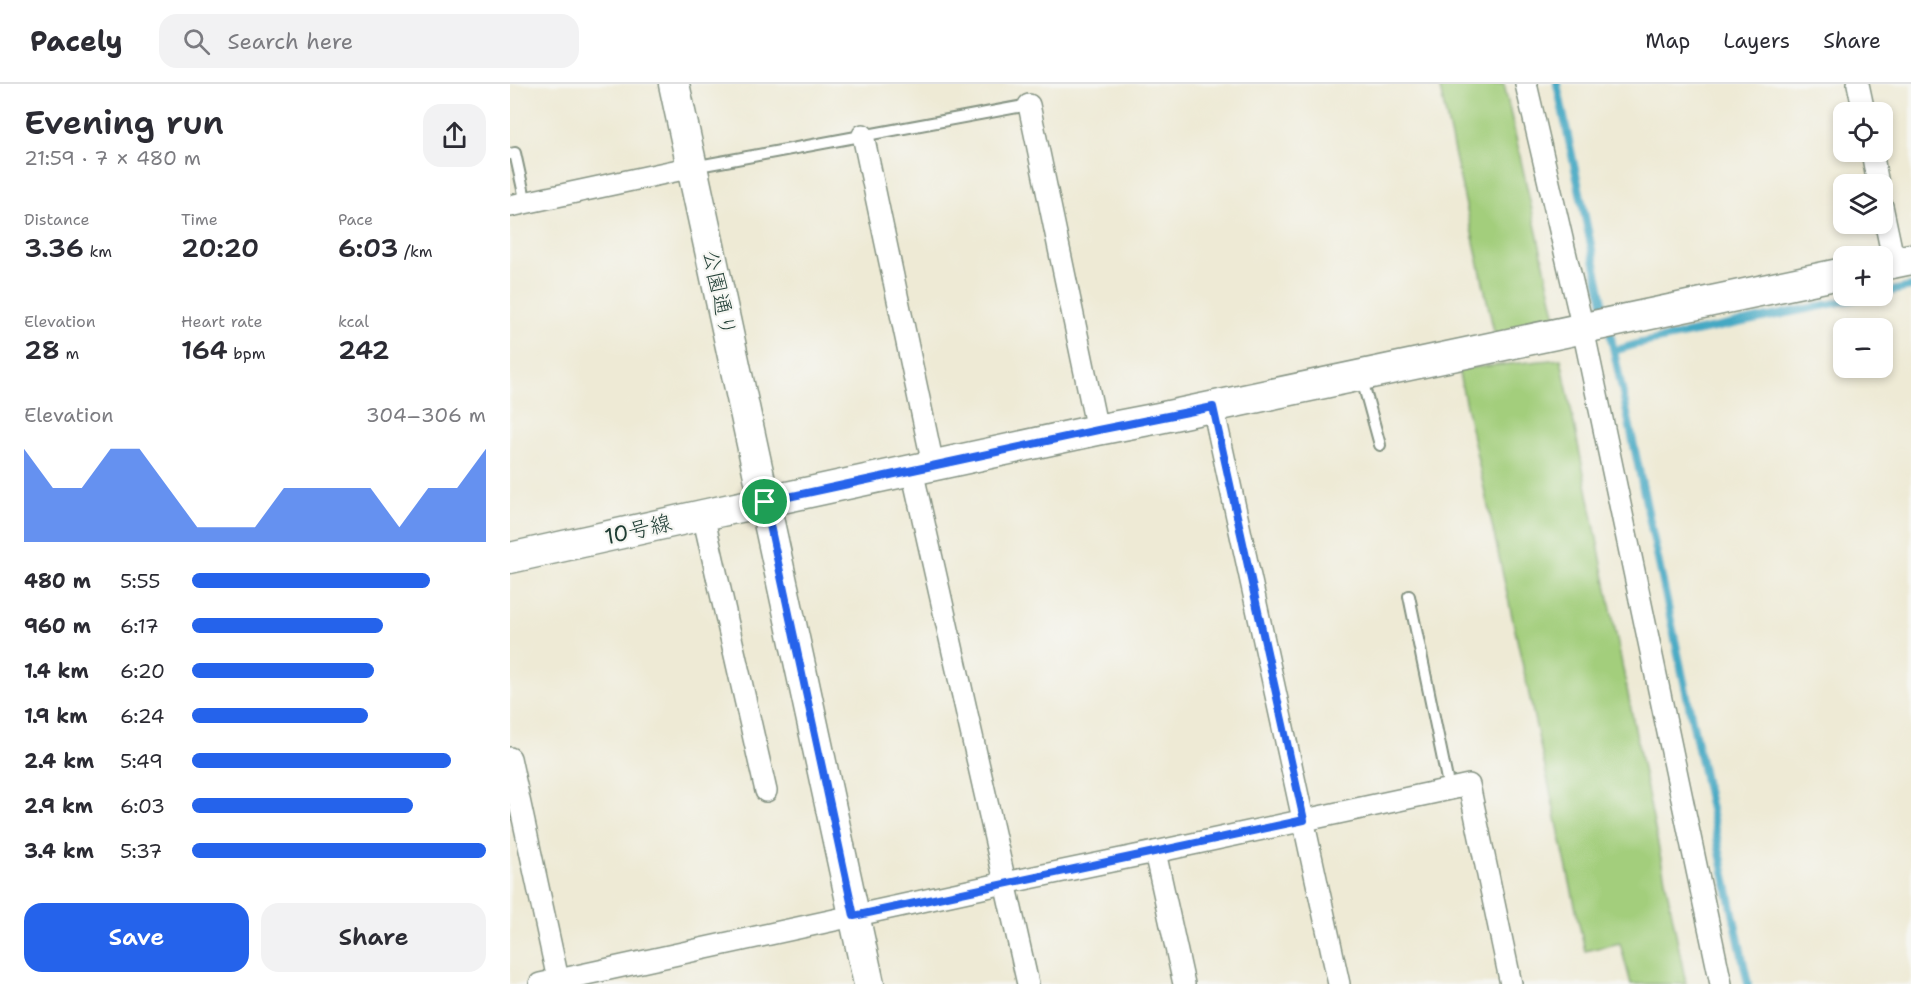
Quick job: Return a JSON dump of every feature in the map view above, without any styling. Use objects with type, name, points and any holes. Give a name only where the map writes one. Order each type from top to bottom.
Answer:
[{"type":"street","name":"公園通り","points":[[674,84],[869,984]]},
{"type":"street","points":[[1526,84],[1583,329],[1721,984]]},
{"type":"street","points":[[1858,84],[1862,102]]},
{"type":"street","points":[[1029,105],[1098,430]]},
{"type":"street","points":[[863,135],[923,468],[1005,883],[1028,984]]},
{"type":"street","points":[[518,205],[693,167]]},
{"type":"street","points":[[1889,234],[1896,262]]},
{"type":"street","name":"10号線","points":[[510,558],[1098,430],[1833,275]]},
{"type":"street","points":[[1213,407],[1339,984]]},
{"type":"street","points":[[703,515],[766,791]]},
{"type":"street","points":[[510,758],[515,802],[553,983],[1005,883],[1469,785],[1511,984]]},
{"type":"street","points":[[1155,852],[1184,984]]},
{"type":"lane","points":[[693,167],[1029,105]]},
{"type":"lane","points":[[510,154],[515,153],[518,205]]},
{"type":"lane","points":[[1361,376],[1380,445]]},
{"type":"lane","points":[[1409,596],[1449,789]]},
{"type":"green space","points":[[1439,84],[1504,84],[1558,327],[1496,341]]},
{"type":"green space","points":[[1561,359],[1686,984],[1631,984],[1620,943],[1585,951],[1458,369]]},
{"type":"waterway","points":[[1557,84],[1606,316]]},
{"type":"waterway","points":[[1893,291],[1911,287]]},
{"type":"waterway","points":[[1614,351],[1637,344],[1833,304]]},
{"type":"waterway","points":[[1609,328],[1748,984]]},
{"type":"route","points":[[1213,407],[1304,820],[854,916],[765,502],[1213,407]]}]
